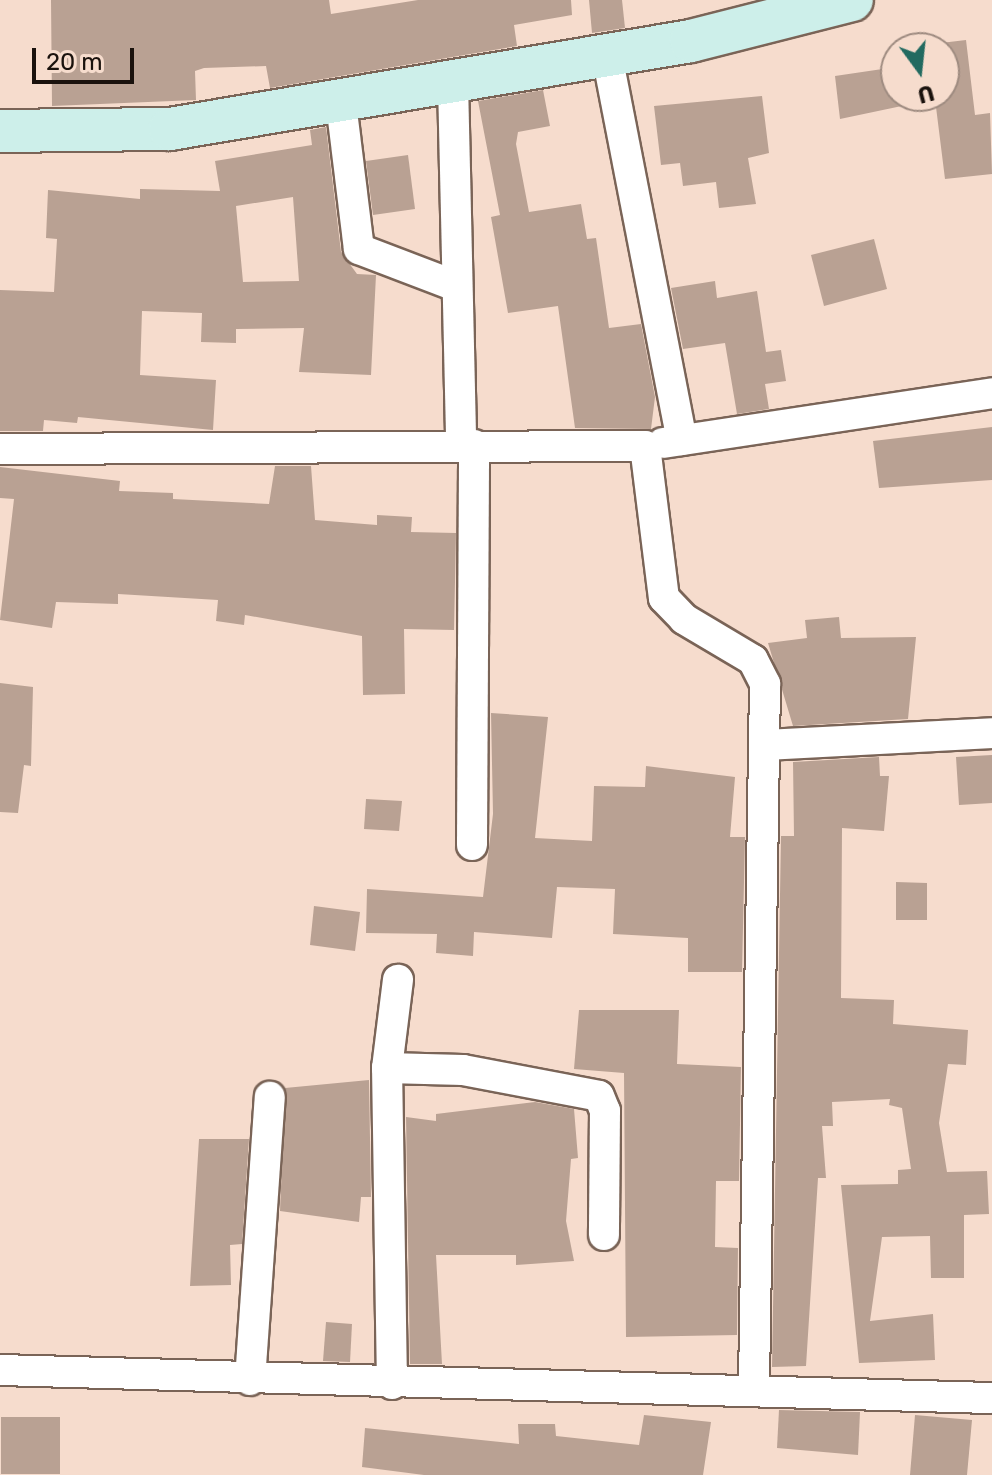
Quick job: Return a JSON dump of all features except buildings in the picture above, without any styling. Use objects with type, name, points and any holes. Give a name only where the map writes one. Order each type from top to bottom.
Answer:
[{"type":"street","points":[[0,131],[170,129],[341,103],[607,55],[852,0]]},
{"type":"street","points":[[607,55],[682,440]]},
{"type":"street","points":[[453,82],[456,286],[467,445],[472,845]]},
{"type":"street","points":[[341,103],[359,249],[456,286]]},
{"type":"street","points":[[0,449],[645,446],[992,393]]},
{"type":"street","points":[[645,446],[664,598],[684,619],[758,664],[766,745],[754,1388]]},
{"type":"street","points":[[766,745],[992,733]]},
{"type":"street","points":[[392,1384],[387,1068],[398,980]]},
{"type":"street","points":[[387,1068],[508,1076],[599,1096],[605,1111],[604,1235]]},
{"type":"street","points":[[250,1380],[270,1097]]},
{"type":"street","points":[[0,1370],[392,1384],[754,1388],[992,1398]]}]
